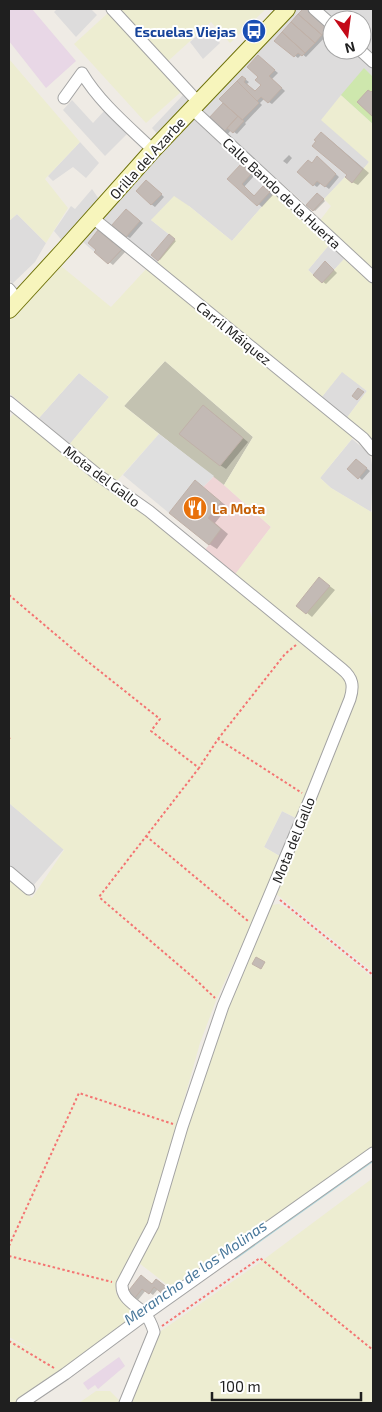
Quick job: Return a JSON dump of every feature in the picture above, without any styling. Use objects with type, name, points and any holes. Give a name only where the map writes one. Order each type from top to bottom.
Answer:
[{"type":"main road","name":"Orilla del Azarbe","points":[[12,299],[93,218],[153,150],[287,9]]},
{"type":"street","name":"Calle Bando de la Huerta","points":[[112,9],[195,106],[373,277]]},
{"type":"street","points":[[64,98],[82,73],[109,108],[153,150]]},
{"type":"street","name":"Carril Máiquez","points":[[93,218],[363,438],[373,449]]},
{"type":"street","name":"Mota del Gallo","points":[[9,402],[98,475],[149,512],[349,675],[353,689],[310,799],[223,1006],[182,1127],[153,1226],[122,1284]]},
{"type":"street","points":[[9,872],[29,889]]},
{"type":"street","points":[[22,1403],[65,1374],[150,1322],[373,1153]]},
{"type":"street","points":[[122,1284],[122,1292],[127,1299],[150,1322]]},
{"type":"street","points":[[125,1403],[150,1322]]},
{"type":"path","points":[[9,595],[160,719],[152,731],[200,768]]},
{"type":"path","points":[[223,1006],[195,979],[99,897],[200,768],[218,738],[285,654],[304,638]]},
{"type":"path","points":[[218,738],[310,799]]},
{"type":"path","points":[[146,836],[255,928]]},
{"type":"path","points":[[270,896],[280,900],[373,975]]},
{"type":"path","points":[[9,1246],[79,1093],[182,1127]]},
{"type":"path","points":[[9,1256],[122,1284]]},
{"type":"path","points":[[150,1322],[260,1258],[373,1350]]},
{"type":"path","points":[[9,1341],[65,1374]]},
{"type":"shaded area","points":[[9,9],[32,9],[76,61],[46,88],[9,41]]},
{"type":"shaded area","points":[[57,9],[91,9],[97,15],[76,37],[54,12]]},
{"type":"shaded area","points":[[293,9],[373,9],[373,124],[341,95],[369,162],[352,183],[345,177],[313,211],[271,174],[267,177],[198,110]]},
{"type":"shaded area","points":[[207,27],[220,43],[203,59],[190,42]]},
{"type":"shaded area","points":[[183,95],[190,103],[159,136],[152,128]]},
{"type":"shaded area","points":[[72,100],[93,123],[105,110],[128,133],[105,156],[63,110]]},
{"type":"shaded area","points":[[194,117],[274,193],[232,241],[189,206],[151,220],[175,239],[156,264],[130,242],[108,264],[83,242]]},
{"type":"shaded area","points":[[80,142],[99,163],[86,178],[73,167],[53,181],[48,176]]},
{"type":"shaded area","points":[[92,189],[101,202],[65,244],[54,231],[71,206],[75,209]]},
{"type":"shaded area","points":[[17,214],[46,243],[35,262],[12,284],[9,279],[9,221]]},
{"type":"shaded area","points":[[329,245],[344,259],[322,283],[308,270]]},
{"type":"shaded area","points":[[165,361],[253,437],[224,485],[124,406]]},
{"type":"shaded area","points":[[342,371],[367,391],[346,419],[321,398]]},
{"type":"shaded area","points":[[79,373],[109,397],[70,444],[39,418]]},
{"type":"shaded area","points":[[159,434],[214,476],[203,487],[195,481],[169,513],[123,475]]},
{"type":"shaded area","points":[[352,439],[371,458],[373,472],[371,512],[331,488],[320,478]]},
{"type":"shaded area","points":[[214,476],[271,527],[235,575],[205,550],[221,529],[208,518],[221,502],[203,487]]},
{"type":"shaded area","points":[[9,803],[64,849],[33,886],[9,865]]},
{"type":"shaded area","points":[[282,811],[298,819],[283,858],[264,847]]},
{"type":"shaded area","points":[[119,1357],[125,1366],[98,1389],[95,1385],[88,1390],[83,1383]]},
{"type":"green space","points":[[117,9],[266,9],[230,43],[211,22],[167,62]]},
{"type":"green space","points":[[108,13],[182,91],[146,123],[74,44]]},
{"type":"green space","points":[[9,59],[80,142],[45,179],[68,208],[46,243],[17,214],[9,221]]},
{"type":"green space","points":[[364,68],[373,77],[373,124],[341,95]]},
{"type":"green space","points":[[341,95],[373,124],[373,272],[318,223],[331,206],[324,199],[345,177],[352,182],[369,162],[321,120]]},
{"type":"green space","points":[[274,193],[329,245],[308,270],[322,283],[344,259],[373,284],[373,442],[346,419],[367,391],[342,372],[321,398],[156,264],[175,239],[151,220],[174,196],[232,241]]},
{"type":"green space","points":[[61,266],[111,307],[147,268],[355,435],[320,478],[331,488],[373,513],[370,611],[373,623],[373,972],[275,893],[357,684],[233,577],[271,527],[224,485],[253,437],[165,361],[124,406],[159,434],[115,483],[68,446],[109,397],[79,373],[39,418],[9,393],[9,321]]},
{"type":"green space","points":[[14,413],[125,498],[343,675],[349,690],[298,819],[282,811],[264,847],[283,858],[217,998],[200,1043],[150,1221],[121,1275],[116,1294],[137,1311],[136,1318],[64,1371],[16,1403],[9,1403],[9,1339],[35,1351],[9,1337],[9,879],[32,898],[64,850],[9,803],[9,419]]},
{"type":"green space","points":[[279,904],[291,911],[373,978],[373,1148],[174,1290],[139,1263],[226,1007],[271,905]]},
{"type":"green space","points":[[373,1178],[373,1403],[130,1403],[158,1333],[259,1263]]},
{"type":"green space","points":[[96,1391],[110,1391],[119,1400],[118,1403],[79,1403]]},
{"type":"building","points":[[303,9],[307,9],[322,23],[322,35],[298,14]]},
{"type":"building","points":[[298,14],[322,35],[315,43],[291,22]]},
{"type":"building","points":[[291,22],[315,43],[305,53],[282,32]]},
{"type":"building","points":[[282,32],[305,53],[302,56],[298,53],[294,57],[274,41]]},
{"type":"building","points":[[258,55],[275,70],[269,76],[282,88],[268,103],[261,97],[257,101],[237,81],[242,76],[246,79],[244,82],[255,91],[261,85],[255,80],[258,77],[247,67]]},
{"type":"building","points":[[237,81],[259,103],[242,120],[219,99]]},
{"type":"building","points":[[368,90],[371,92],[373,90],[373,117],[357,102]]},
{"type":"building","points":[[223,103],[238,116],[222,134],[208,119]]},
{"type":"building","points":[[238,116],[244,121],[233,133],[227,128]]},
{"type":"building","points":[[321,132],[363,169],[352,183],[345,177],[347,175],[312,146],[316,141],[314,140]]},
{"type":"building","points":[[317,156],[336,174],[325,187],[317,181],[313,186],[297,172],[308,160],[312,163]]},
{"type":"building","points":[[241,164],[251,174],[242,184],[254,196],[263,186],[270,192],[257,206],[227,179]]},
{"type":"building","points":[[146,180],[162,194],[151,205],[136,191]]},
{"type":"building","points":[[317,193],[324,199],[313,211],[306,205]]},
{"type":"building","points":[[126,209],[140,221],[126,237],[111,226]]},
{"type":"building","points":[[98,230],[112,242],[117,243],[123,248],[108,264],[94,252],[96,250],[88,243]]},
{"type":"building","points":[[169,234],[175,239],[158,261],[151,255]]},
{"type":"building","points":[[325,261],[334,270],[322,283],[313,275]]},
{"type":"building","points":[[358,388],[364,392],[357,400],[352,396]]},
{"type":"building","points":[[203,405],[243,438],[220,466],[179,434]]},
{"type":"building","points":[[356,459],[367,468],[358,479],[347,469]]},
{"type":"building","name":"La Mota","points":[[195,480],[221,502],[208,518],[221,529],[209,545],[169,513]]},
{"type":"building","points":[[319,577],[330,586],[306,614],[296,606]]},
{"type":"building","points":[[256,957],[265,962],[261,969],[252,964]]},
{"type":"building","points":[[141,1275],[152,1284],[156,1279],[169,1289],[164,1295],[154,1287],[149,1294],[142,1289],[134,1299],[126,1294]]},
{"type":"waterway","name":"Merancho de los Molinas","points":[[235,1258],[373,1160]]},
{"type":"place","name":"Escuelas Viejas","points":[[254,31]]},
{"type":"place","name":"La Mota","points":[[195,508]]}]
